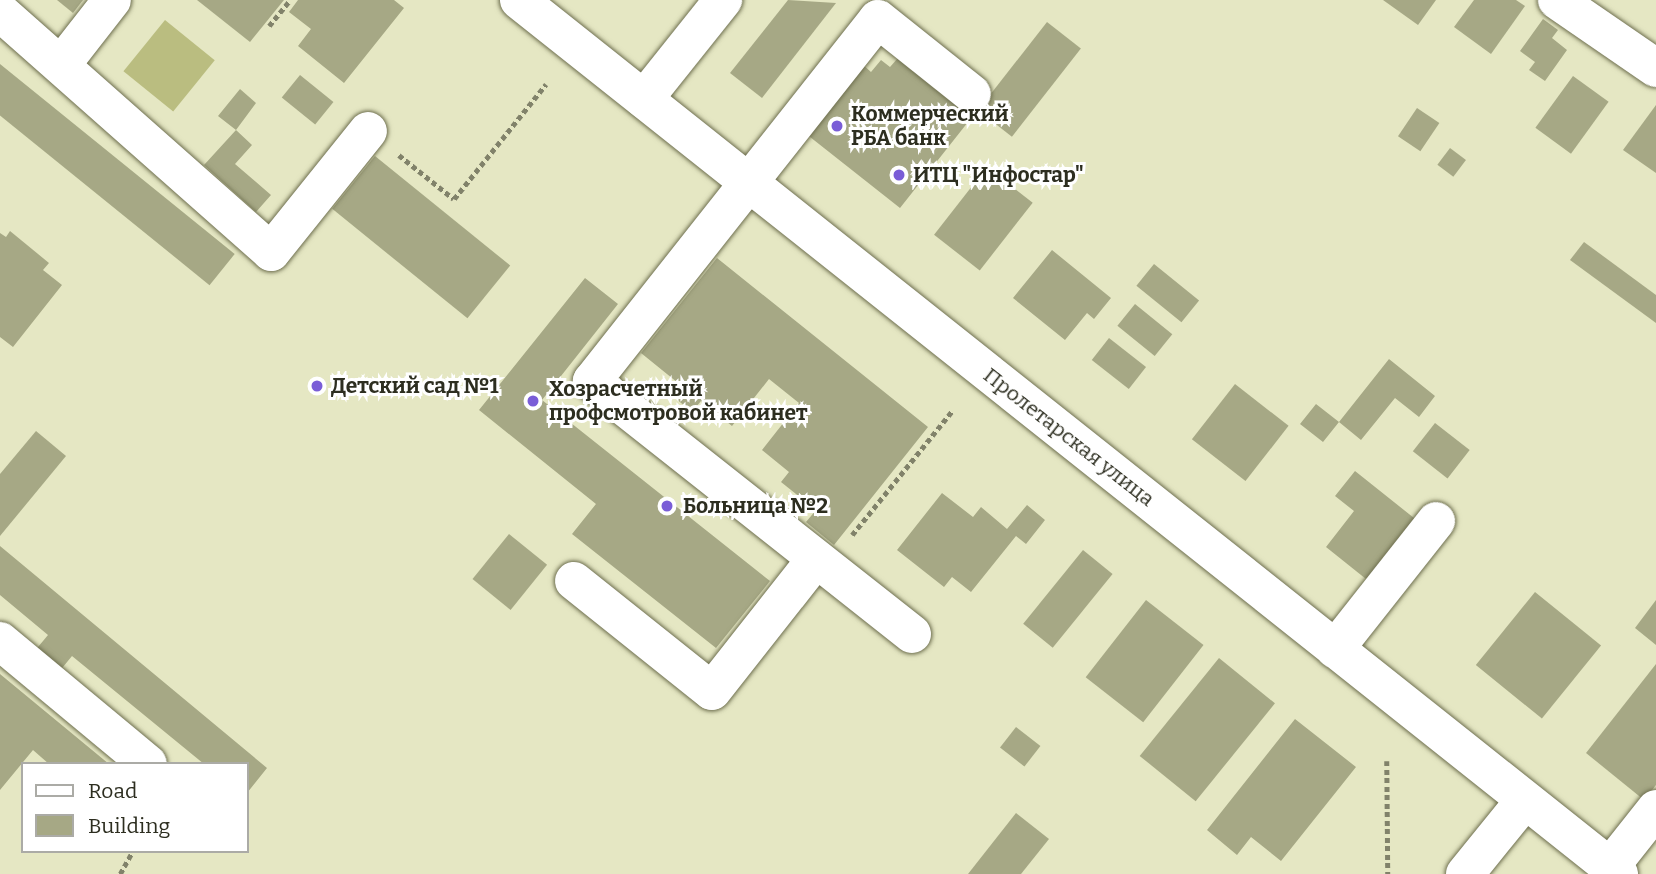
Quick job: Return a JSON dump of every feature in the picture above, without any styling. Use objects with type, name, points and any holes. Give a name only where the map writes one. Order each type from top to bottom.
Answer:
[{"type":"main road","points":[[62,64],[112,0]]},
{"type":"main road","name":"Пролетарская улица","points":[[519,0],[1614,871]]},
{"type":"main road","points":[[644,99],[723,0]]},
{"type":"main road","points":[[1557,0],[1656,68]]},
{"type":"main road","points":[[0,12],[62,64],[271,252],[368,131]]},
{"type":"main road","points":[[912,634],[592,381],[878,19],[972,94]]},
{"type":"main road","points":[[1335,649],[1436,521]]},
{"type":"main road","points":[[574,581],[712,691],[822,563]]},
{"type":"main road","points":[[0,641],[146,762]]},
{"type":"main road","points":[[1465,874],[1525,800]]},
{"type":"main road","points":[[1614,871],[1656,809]]},
{"type":"path","points":[[269,26],[290,0]]},
{"type":"path","points":[[368,131],[454,199],[546,84]]},
{"type":"path","points":[[822,563],[953,410]]},
{"type":"path","points":[[1387,761],[1388,874]]},
{"type":"path","points":[[120,874],[132,853]]},
{"type":"green space","points":[[165,20],[215,60],[173,112],[123,71]]},
{"type":"building","points":[[57,0],[83,0],[73,13]]},
{"type":"building","points":[[197,0],[284,0],[250,42]]},
{"type":"building","points":[[298,0],[394,0],[404,8],[344,83],[298,46],[311,29],[289,12]]},
{"type":"building","points":[[788,0],[836,3],[762,98],[730,73]]},
{"type":"building","points":[[1383,0],[1436,0],[1418,25]]},
{"type":"building","points":[[1474,0],[1516,0],[1525,6],[1491,54],[1454,27]]},
{"type":"building","points":[[1543,19],[1558,30],[1552,38],[1567,50],[1545,81],[1529,70],[1535,62],[1520,51]]},
{"type":"building","points":[[1047,22],[1081,48],[1012,137],[978,110]]},
{"type":"building","points":[[898,58],[972,117],[900,208],[805,133],[861,63],[871,72],[881,60],[890,67]]},
{"type":"building","points":[[0,64],[235,254],[210,285],[0,115]]},
{"type":"building","points":[[300,75],[333,102],[315,125],[282,98]]},
{"type":"building","points":[[1573,76],[1609,102],[1571,154],[1535,128]]},
{"type":"building","points":[[240,89],[256,103],[236,130],[218,116]]},
{"type":"building","points":[[1656,105],[1656,173],[1623,150]]},
{"type":"building","points":[[1417,108],[1439,123],[1420,151],[1398,136]]},
{"type":"building","points":[[236,130],[252,145],[235,164],[271,195],[256,212],[204,165]]},
{"type":"building","points":[[1450,148],[1466,160],[1453,177],[1437,165]]},
{"type":"building","points":[[375,156],[510,266],[467,318],[332,209]]},
{"type":"building","points":[[987,167],[1033,203],[980,270],[934,235]]},
{"type":"building","points":[[10,231],[49,263],[43,270],[62,285],[13,347],[0,337],[0,233],[6,237]]},
{"type":"building","points":[[1584,242],[1656,295],[1656,323],[1570,260]]},
{"type":"building","points":[[1052,250],[1111,298],[1094,319],[1087,313],[1065,340],[1013,298]]},
{"type":"building","points":[[717,258],[928,427],[834,545],[806,522],[816,510],[781,482],[789,472],[762,450],[799,403],[769,379],[732,426],[701,401],[692,412],[675,398],[683,387],[641,353]]},
{"type":"building","points":[[1154,264],[1199,301],[1181,322],[1136,286]]},
{"type":"building","points":[[585,278],[618,304],[542,400],[770,581],[716,648],[572,534],[596,504],[479,410]]},
{"type":"building","points":[[1135,304],[1172,334],[1155,356],[1117,326]]},
{"type":"building","points":[[1109,338],[1146,367],[1129,389],[1092,360]]},
{"type":"building","points":[[1389,359],[1435,396],[1419,417],[1395,398],[1361,440],[1339,422]]},
{"type":"building","points":[[1235,384],[1289,426],[1245,481],[1192,439]]},
{"type":"building","points":[[1316,404],[1339,422],[1323,442],[1300,424]]},
{"type":"building","points":[[1435,423],[1470,450],[1448,478],[1413,451]]},
{"type":"building","points":[[36,431],[66,456],[0,536],[0,474]]},
{"type":"building","points":[[1355,471],[1419,522],[1371,583],[1326,547],[1354,511],[1335,496]]},
{"type":"building","points":[[942,493],[973,517],[981,507],[1007,529],[1027,505],[1045,520],[1026,544],[1016,536],[971,592],[952,577],[944,587],[897,550]]},
{"type":"building","points":[[509,534],[547,565],[511,610],[472,579]]},
{"type":"building","points":[[0,546],[267,768],[248,792],[248,762],[202,762],[72,656],[58,673],[33,653],[48,635],[0,595]]},
{"type":"building","points":[[1083,550],[1113,574],[1053,648],[1023,624]]},
{"type":"building","points":[[1535,592],[1601,645],[1542,719],[1476,665]]},
{"type":"building","points":[[1146,600],[1204,645],[1143,722],[1086,677]]},
{"type":"building","points":[[1656,600],[1656,645],[1635,628]]},
{"type":"building","points":[[1219,658],[1275,703],[1196,801],[1140,756]]},
{"type":"building","points":[[1656,664],[1656,785],[1644,800],[1586,753]]},
{"type":"building","points":[[0,674],[107,762],[47,762],[33,750],[0,790]]},
{"type":"building","points":[[1295,719],[1356,767],[1281,861],[1251,837],[1237,855],[1207,830]]},
{"type":"building","points":[[1016,727],[1040,746],[1024,767],[1000,747]]},
{"type":"building","points":[[1016,813],[1049,839],[1021,874],[968,874]]},
{"type":"place","name":"Коммерческий РБА банк","points":[[837,126]]},
{"type":"place","name":"ИТЦ \"Инфостар\"","points":[[899,175]]},
{"type":"place","name":"Детский сад №1","points":[[317,386]]},
{"type":"place","name":"Хозрасчетный профсмотровой кабинет","points":[[533,401]]},
{"type":"place","name":"Больница №2","points":[[667,506]]}]
